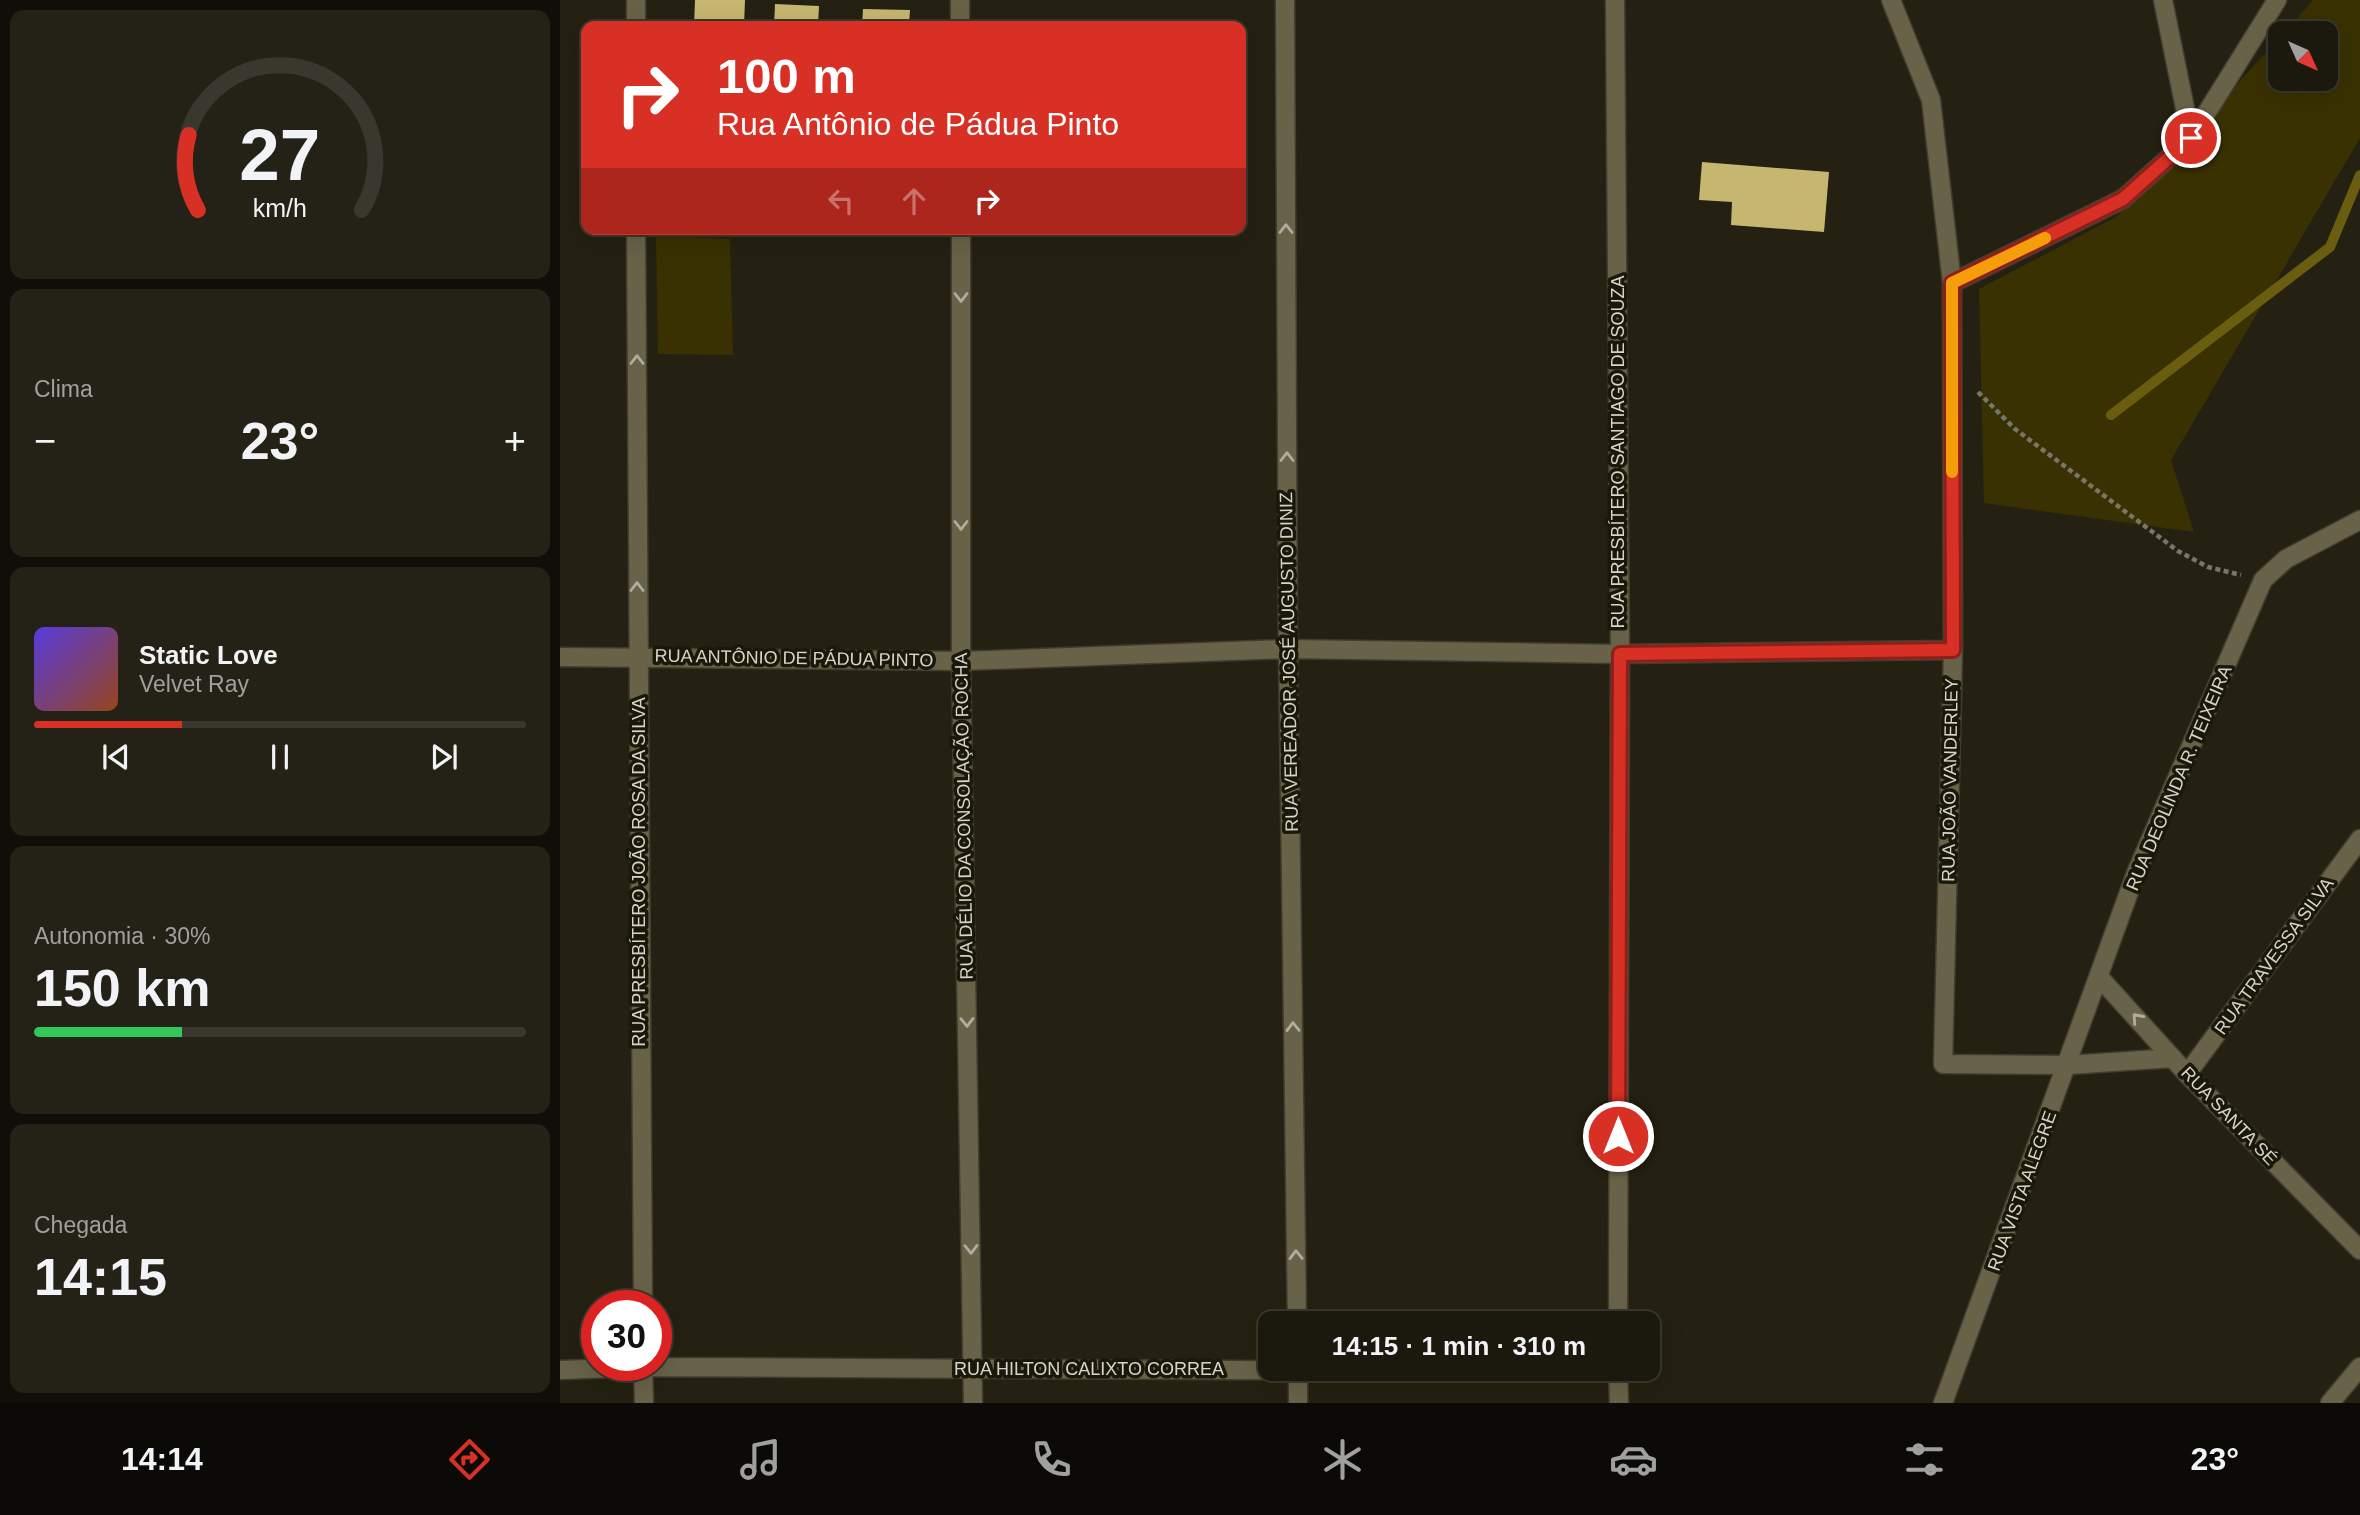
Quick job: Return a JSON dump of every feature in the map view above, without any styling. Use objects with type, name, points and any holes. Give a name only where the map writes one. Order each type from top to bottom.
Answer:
[{"type":"street","points":[[636,0],[636,21]]},
{"type":"street","points":[[960,0],[960,21]]},
{"type":"street","name":"RUA VEREADOR JOSÉ AUGUSTO DINIZ","points":[[1285,0],[1288,649],[1297,1311]]},
{"type":"street","name":"RUA PRESBÍTERO SANTIAGO DE SOUZA","points":[[1615,0],[1620,654],[1618,1311]]},
{"type":"street","name":"RUA JOÃO VANDERLEY","points":[[1891,0],[1931,100],[1952,283],[1953,650],[1943,1064],[2068,1065],[2173,1059]]},
{"type":"street","points":[[2163,0],[2191,138]]},
{"type":"street","points":[[1952,283],[2123,199],[2191,138],[2277,0]]},
{"type":"street","name":"RUA PRESBÍTERO JOÃO ROSA DA SILVA","points":[[636,235],[643,1290]]},
{"type":"street","name":"RUA DÉLIO DA CONSOLAÇÃO ROCHA","points":[[961,235],[961,662],[973,1403]]},
{"type":"street","points":[[2263,580],[2286,559],[2360,520]]},
{"type":"street","name":"RUA DEOLINDA R. TEIXEIRA","points":[[2100,978],[2136,873],[2263,580]]},
{"type":"street","name":"RUA ANTÔNIO DE PÁDUA PINTO","points":[[560,657],[961,662],[1288,649],[1620,654],[1953,650]]},
{"type":"street","name":"RUA TRAVESSA SILVA","points":[[2187,1074],[2360,839]]},
{"type":"street","name":"RUA SANTA SÉ","points":[[2100,978],[2187,1074],[2360,1250]]},
{"type":"street","name":"RUA VISTA ALEGRE","points":[[1943,1403],[2100,978]]},
{"type":"street","name":"RUA HILTON CALIXTO CORREA","points":[[672,1366],[1258,1369]]},
{"type":"street","points":[[2330,1403],[2360,1367]]},
{"type":"street","name":"RUA HILTON CALIXTO CORREA","points":[[560,1370],[581,1369]]},
{"type":"street","points":[[643,1381],[643,1403]]},
{"type":"street","points":[[1298,1381],[1298,1403]]},
{"type":"street","points":[[1618,1381],[1619,1403]]},
{"type":"path","points":[[1952,367],[2015,429],[2178,551],[2208,567],[2263,580]]},
{"type":"shaded area","points":[[2313,0],[2360,0],[2360,138],[2171,460],[2194,532],[1984,503],[1979,289],[2116,217],[2268,50],[2268,91],[2338,91],[2338,21],[2295,21]]},
{"type":"shaded area","points":[[656,236],[730,239],[733,355],[658,354]]},
{"type":"building","points":[[695,0],[745,0],[744,21],[694,21]]},
{"type":"building","points":[[775,4],[819,6],[818,21],[774,21]]},
{"type":"building","points":[[863,9],[910,10],[909,21],[862,21]]},
{"type":"building","points":[[1702,162],[1829,172],[1824,232],[1731,225],[1732,202],[1699,200]]},
{"type":"waterway","points":[[2111,415],[2330,247],[2360,175]]},
{"type":"slow traffic","points":[[1952,472],[1952,283],[2045,238]]},
{"type":"route","points":[[1618,1136],[1620,654],[1953,650],[1952,283],[2123,199],[2191,138]]}]
